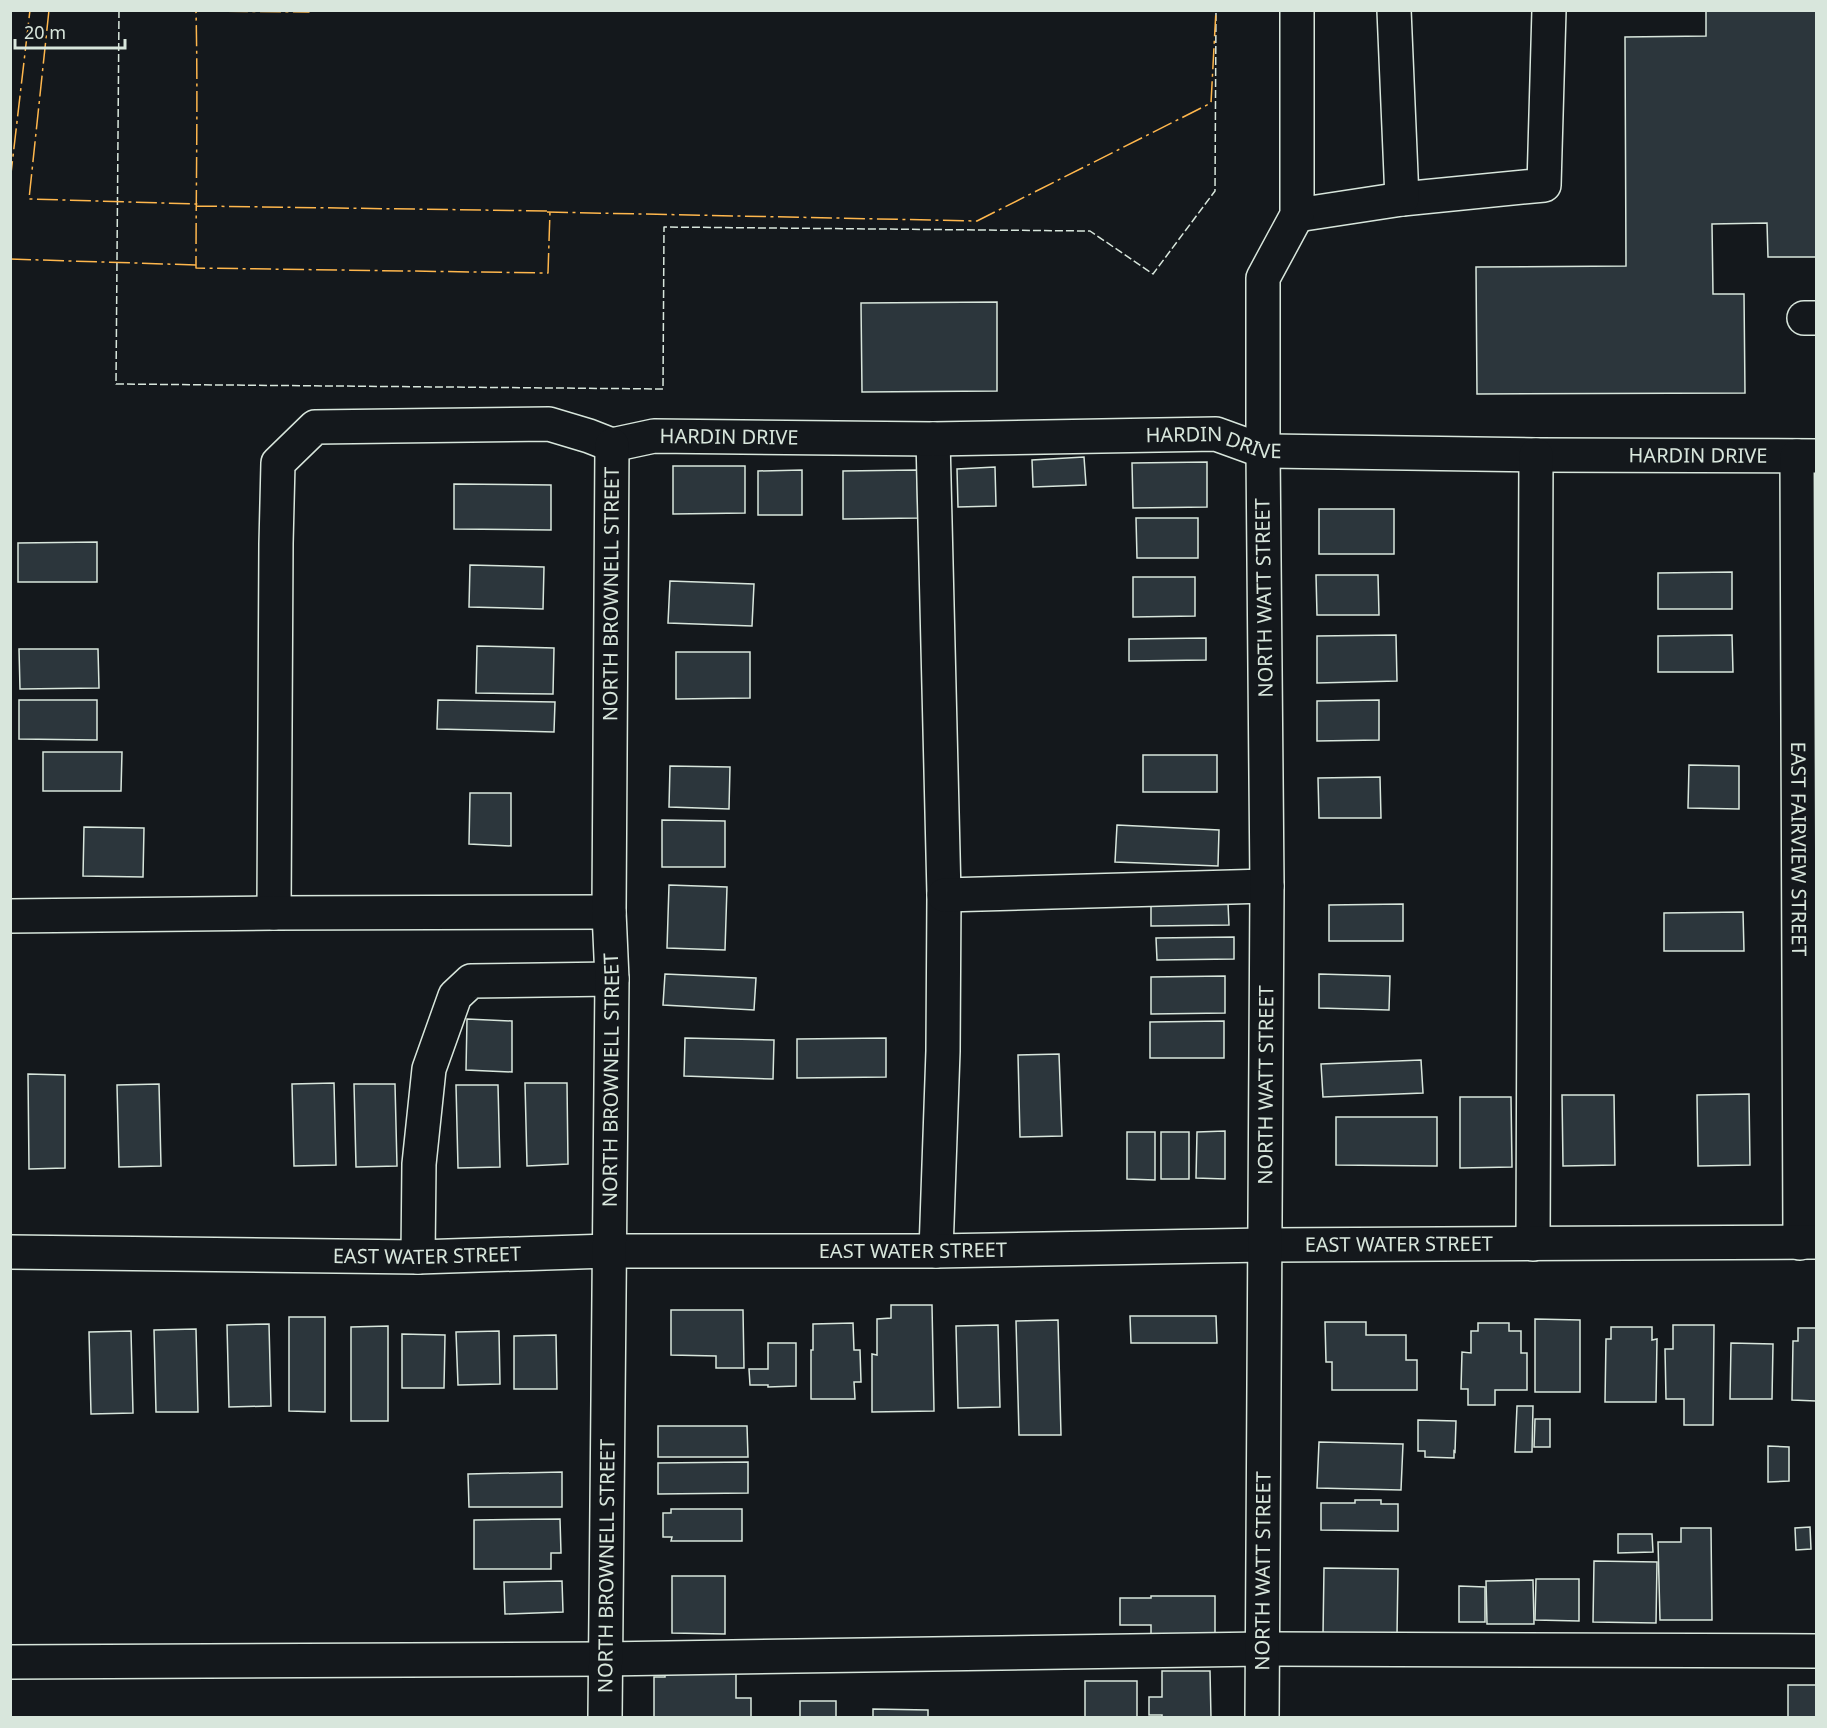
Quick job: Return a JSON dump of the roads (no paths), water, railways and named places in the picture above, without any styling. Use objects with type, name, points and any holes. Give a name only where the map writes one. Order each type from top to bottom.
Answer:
[{"type":"street","points":[[1297,10],[1297,215],[1402,199],[1544,185],[1549,10]]},
{"type":"street","points":[[1394,10],[1402,199]]},
{"type":"street","name":"NORTH WATT STREET","points":[[1262,1718],[1267,886],[1263,278],[1297,215]]},
{"type":"street","points":[[274,913],[278,463],[315,426],[549,424],[612,445]]},
{"type":"street","name":"HARDIN DRIVE","points":[[612,445],[654,436],[933,439],[1216,434],[1263,452],[1807,456]]},
{"type":"street","points":[[933,439],[944,895],[943,1051],[936,1251]]},
{"type":"street","name":"NORTH BROWNELL STREET","points":[[605,1718],[612,979],[609,912],[612,445]]},
{"type":"street","points":[[1533,1244],[1536,455]]},
{"type":"street","name":"EAST FAIRVIEW STREET","points":[[1807,456],[1808,1242]]},
{"type":"street","points":[[944,895],[1267,886]]},
{"type":"street","points":[[10,916],[609,912]]},
{"type":"street","points":[[418,1257],[419,1164],[429,1069],[455,996],[471,981],[612,979]]},
{"type":"street","name":"EAST WATER STREET","points":[[10,1252],[418,1257],[609,1251],[936,1251],[1264,1245],[1808,1242]]},
{"type":"street","points":[[10,1662],[604,1659],[1262,1649],[1816,1651]]}]
